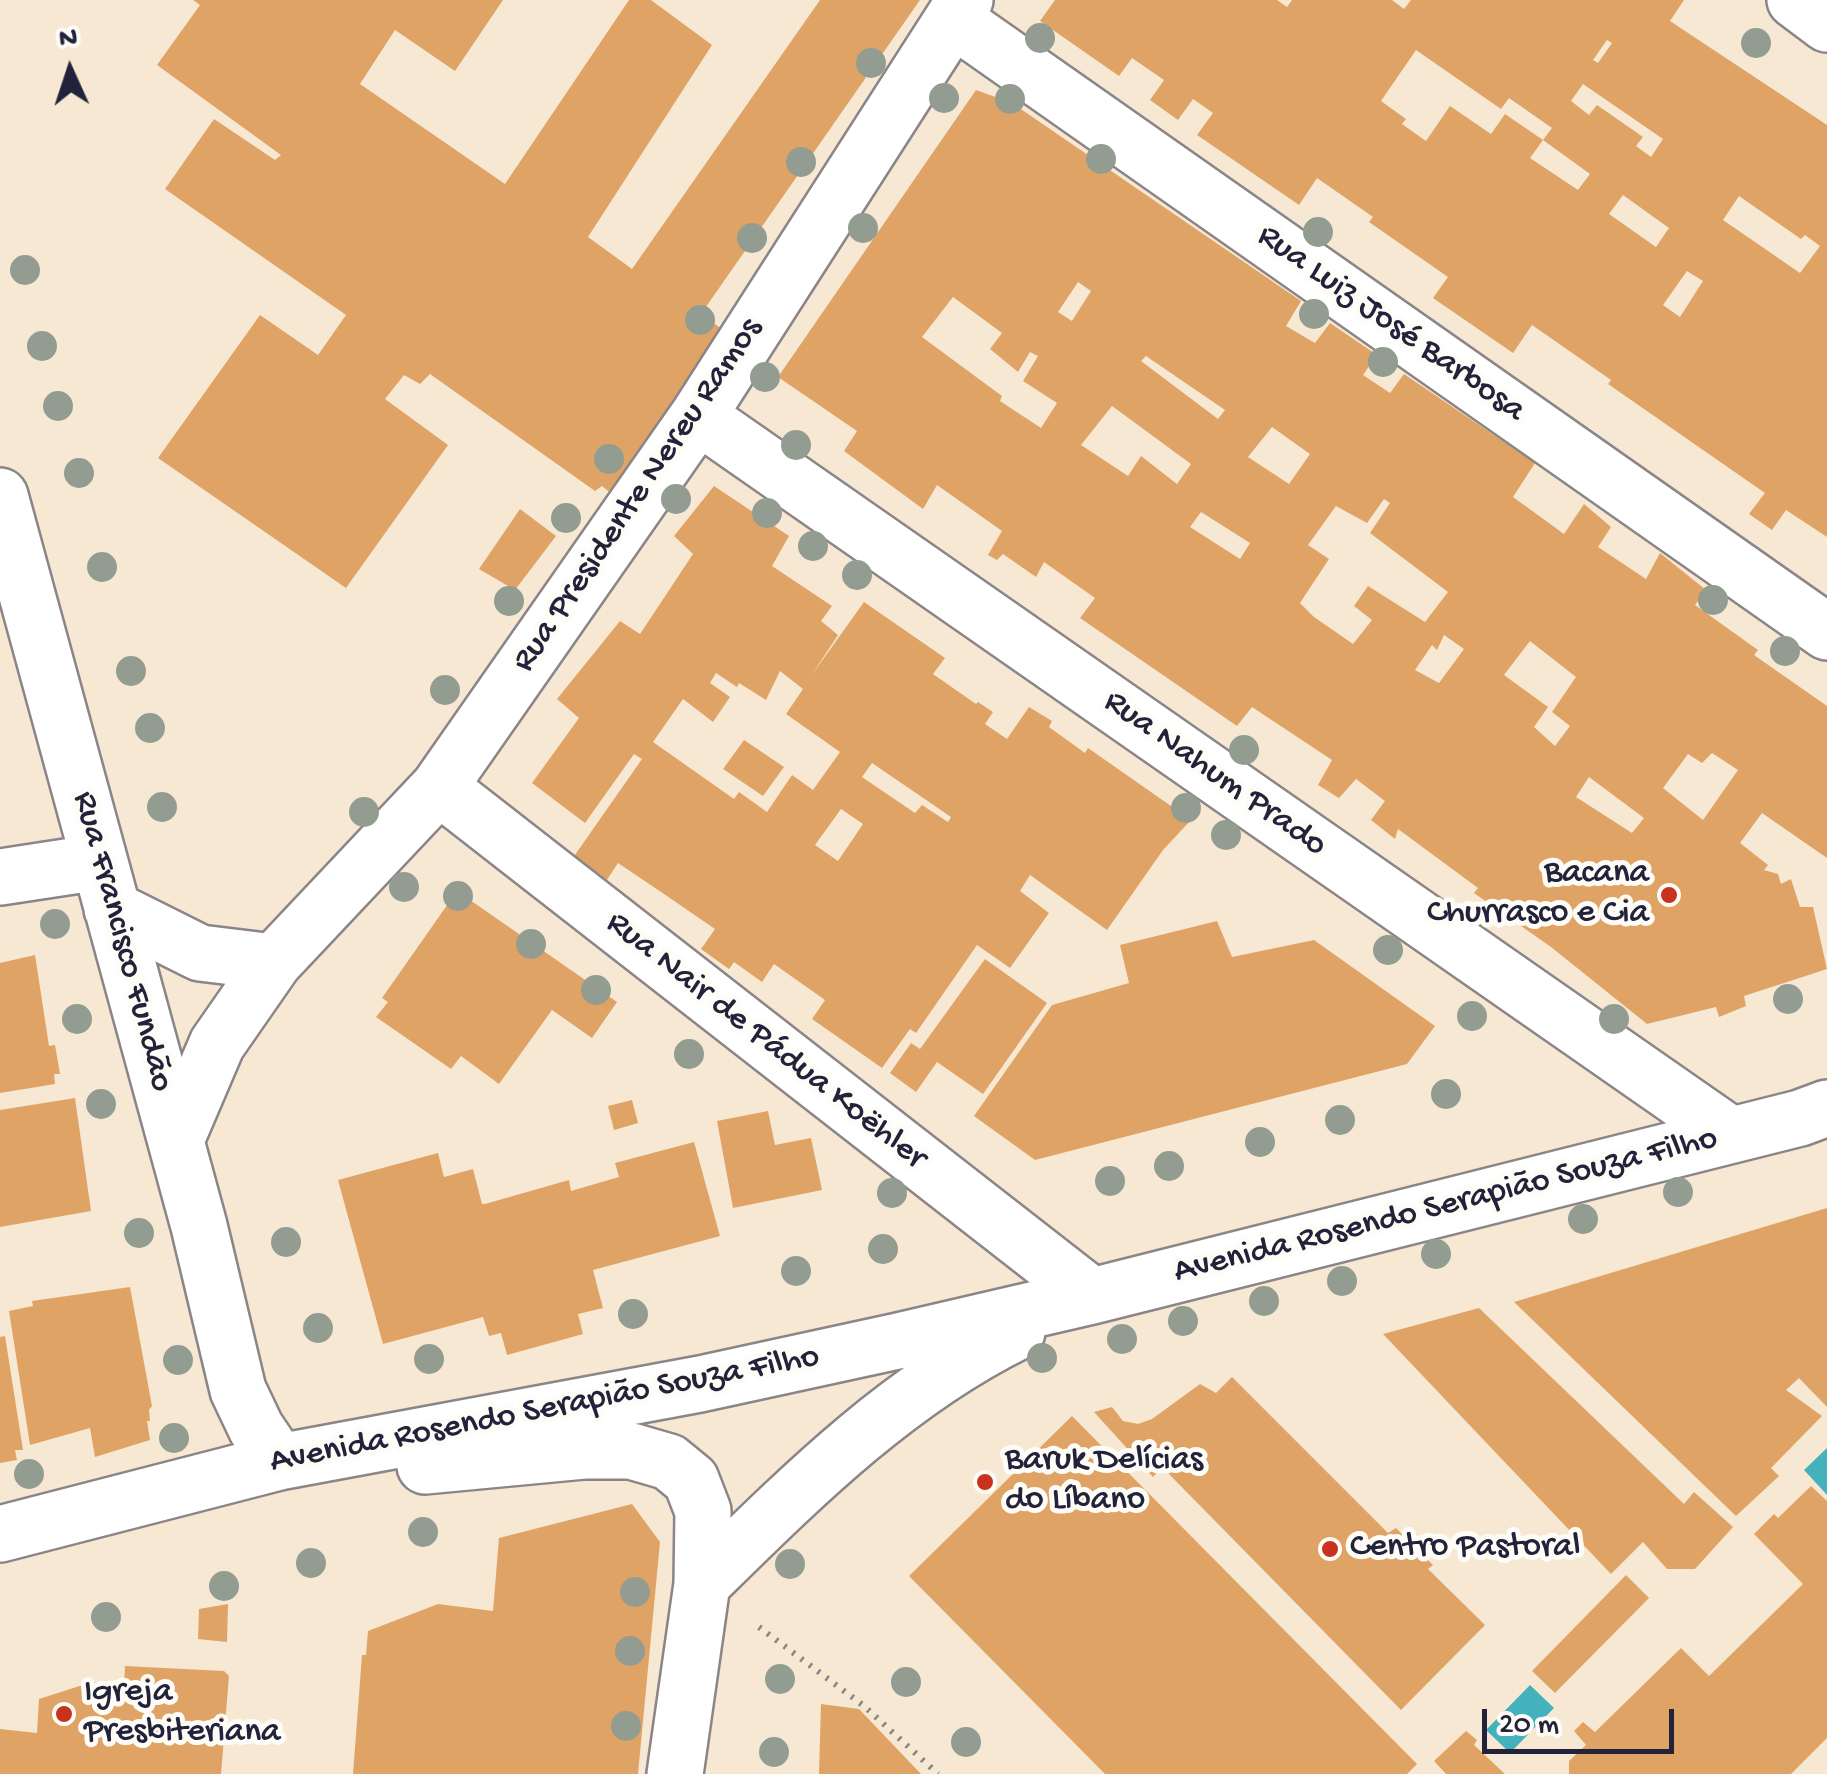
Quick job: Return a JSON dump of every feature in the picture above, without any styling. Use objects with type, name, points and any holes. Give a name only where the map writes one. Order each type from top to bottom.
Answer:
[{"type":"street","points":[[1795,0],[1827,24]]},
{"type":"street","name":"Rua Presidente Nereu Ramos","points":[[176,1140],[217,1044],[274,962],[439,788],[698,416],[959,10]]},
{"type":"street","name":"Rua Luiz José Barbosa","points":[[959,10],[1827,632]]},
{"type":"street","name":"Rua Nahum Prado","points":[[698,416],[1731,1135]]},
{"type":"street","name":"Rua Francisco Fundão","points":[[0,496],[176,1140],[238,1390],[256,1428],[279,1462]]},
{"type":"street","name":"Rua Nair de Pádua Koëhler","points":[[439,788],[1092,1296]]},
{"type":"street","points":[[0,877],[106,885],[200,953],[274,962]]},
{"type":"street","name":"Avenida Rosendo Serapião Souza Filho","points":[[0,1534],[205,1478],[700,1384],[1092,1296],[1818,1113]]},
{"type":"street","name":"Avenida Rosendo Serapião Souza Filho","points":[[702,1584],[804,1485],[923,1388],[976,1352],[1092,1296]]},
{"type":"street","name":"Rua Francisco Fundão","points":[[205,1478],[229,1439],[238,1390]]},
{"type":"street","points":[[279,1462],[321,1472],[353,1472],[584,1451],[631,1451],[668,1462],[690,1480],[703,1511],[702,1584],[675,1774]]},
{"type":"path","points":[[702,1584],[864,1706],[938,1774]]},
{"type":"water","points":[[1827,1448],[1827,1495],[1804,1470]]},
{"type":"water","points":[[1530,1685],[1554,1708],[1510,1753],[1486,1730]]},
{"type":"building","points":[[193,0],[503,0],[455,71],[395,30],[360,84],[505,184],[629,0],[651,0],[712,45],[588,237],[632,269],[820,0],[920,0],[701,314],[726,332],[613,495],[602,486],[595,491],[430,374],[420,384],[404,375],[385,399],[448,445],[346,588],[158,458],[260,315],[318,355],[346,315],[165,189],[214,119],[275,160],[281,155],[157,65],[200,5]]},
{"type":"building","points":[[1055,0],[1277,0],[1287,7],[1292,0],[1392,0],[1404,9],[1411,0],[1684,0],[1670,21],[1827,125],[1827,537],[1786,510],[1772,530],[1749,514],[1765,493],[1608,384],[1611,380],[1532,325],[1513,353],[1433,298],[1448,277],[1369,222],[1373,217],[1317,178],[1299,205],[1197,135],[1213,113],[1193,99],[1178,120],[1150,100],[1164,80],[1132,58],[1119,76],[1040,21]],"holes":[[[1607,40],[1612,43],[1598,63],[1593,60]],[[1416,50],[1501,109],[1509,98],[1552,128],[1543,140],[1505,114],[1491,134],[1450,106],[1426,141],[1402,124],[1406,119],[1381,101]],[[1583,84],[1663,139],[1651,157],[1636,146],[1643,137],[1597,105],[1589,115],[1571,101]],[[1543,140],[1590,174],[1578,190],[1530,158]],[[1623,195],[1669,228],[1656,247],[1609,214]],[[1739,196],[1801,239],[1805,235],[1820,246],[1800,273],[1723,220]],[[1687,271],[1703,281],[1680,317],[1663,305]]]},
{"type":"building","points":[[976,90],[1012,103],[1301,301],[1286,326],[1315,343],[1330,323],[1377,355],[1363,375],[1390,393],[1404,374],[1535,463],[1513,497],[1564,534],[1584,504],[1611,527],[1598,547],[1646,579],[1660,553],[1706,590],[1695,605],[1758,650],[1754,655],[1827,706],[1827,858],[1762,813],[1740,843],[1768,865],[1764,870],[1778,874],[1781,884],[1791,879],[1800,907],[1813,907],[1827,969],[1744,996],[1746,1006],[1719,1017],[1716,1007],[1647,1024],[1551,947],[1474,893],[1478,888],[1398,829],[1395,839],[1371,820],[1385,801],[1356,779],[1339,798],[1318,785],[1332,760],[1252,707],[1237,726],[1080,618],[1095,598],[1044,562],[1036,577],[1003,554],[997,560],[988,555],[1002,531],[937,485],[923,509],[844,451],[857,431],[778,377]],"holes":[[[1078,282],[1091,291],[1072,321],[1058,312]],[[953,297],[1002,333],[990,349],[1018,372],[1030,352],[1038,356],[1023,381],[1057,403],[1041,428],[1000,401],[1002,396],[922,337]],[[1146,356],[1225,410],[1218,419],[1141,361]],[[1112,406],[1191,464],[1177,484],[1141,456],[1128,476],[1081,445]],[[1272,427],[1310,454],[1289,484],[1248,457]],[[1384,499],[1390,503],[1370,533],[1448,592],[1425,622],[1368,586],[1354,606],[1372,620],[1353,644],[1300,603],[1329,559],[1308,545],[1336,506],[1367,523]],[[1201,512],[1250,543],[1240,559],[1190,527]],[[1444,635],[1464,649],[1439,683],[1415,670],[1432,645],[1437,650]],[[1530,641],[1576,677],[1552,712],[1570,726],[1555,746],[1534,727],[1548,707],[1504,675]],[[1712,753],[1738,770],[1703,820],[1663,788],[1688,754],[1702,763]],[[1589,777],[1644,818],[1632,833],[1576,797]]]},
{"type":"building","points":[[714,486],[789,536],[772,566],[832,606],[821,621],[838,635],[811,676],[864,602],[945,658],[933,674],[993,712],[985,724],[1007,739],[1029,707],[1052,721],[1049,727],[1085,753],[1088,748],[1191,820],[1163,850],[1107,930],[1030,875],[1020,891],[1049,913],[1010,968],[977,945],[916,1033],[910,1029],[882,1068],[812,1019],[825,1000],[774,964],[762,982],[734,962],[729,969],[701,949],[715,929],[618,863],[603,886],[570,862],[642,759],[634,754],[585,823],[532,783],[579,718],[557,699],[620,621],[640,634],[693,554],[674,536]],"holes":[[[780,671],[803,689],[786,714],[840,752],[813,790],[792,775],[767,812],[739,792],[734,799],[653,742],[683,699],[713,722],[730,697],[710,683],[716,673],[766,700]],[[872,763],[951,817],[948,822],[922,805],[915,813],[862,777]],[[841,809],[863,824],[838,861],[815,845]]]},
{"type":"building","points":[[520,509],[556,536],[515,590],[479,569]]},
{"type":"building","points":[[744,740],[784,767],[763,796],[723,769]]},
{"type":"building","points":[[457,891],[617,1002],[592,1038],[552,1010],[499,1084],[461,1056],[451,1069],[376,1017],[388,1002],[382,998]]},
{"type":"building","points":[[1217,921],[1232,957],[1314,940],[1435,1026],[1407,1064],[1035,1160],[974,1116],[1052,1005],[1129,983],[1120,945]]},
{"type":"building","points":[[35,955],[49,1046],[55,1045],[60,1074],[54,1074],[55,1084],[0,1093],[0,963]]},
{"type":"building","points":[[985,959],[1047,1003],[983,1094],[937,1062],[916,1092],[890,1073],[911,1043],[920,1049]]},
{"type":"building","points":[[75,1098],[91,1211],[0,1227],[0,1110]]},
{"type":"building","points":[[632,1100],[638,1123],[614,1130],[608,1106]]},
{"type":"building","points":[[768,1111],[775,1145],[811,1138],[822,1190],[733,1208],[717,1121]]},
{"type":"building","points":[[694,1142],[720,1236],[593,1270],[603,1308],[578,1314],[583,1334],[507,1355],[501,1333],[489,1336],[483,1317],[383,1344],[338,1180],[438,1153],[444,1177],[473,1169],[485,1204],[569,1180],[571,1191],[619,1177],[615,1163]]},
{"type":"building","points":[[1827,1208],[1827,1407],[1799,1378],[1786,1390],[1822,1416],[1771,1468],[1779,1476],[1736,1516],[1514,1302]]},
{"type":"building","points":[[130,1287],[152,1406],[147,1421],[150,1440],[95,1457],[90,1428],[30,1445],[9,1311],[33,1306],[32,1301]]},
{"type":"building","points":[[1479,1308],[1684,1504],[1694,1492],[1733,1527],[1695,1569],[1667,1569],[1643,1542],[1611,1574],[1383,1334]]},
{"type":"building","points":[[5,1336],[23,1450],[15,1450],[17,1460],[0,1463],[0,1337]]},
{"type":"building","name":"Centro Pastoral","points":[[1232,1377],[1388,1533],[1396,1528],[1433,1565],[1428,1569],[1485,1625],[1401,1710],[1162,1467],[1153,1477],[1094,1412],[1112,1407],[1123,1421],[1138,1424],[1152,1419],[1200,1384],[1216,1393]]},
{"type":"building","points":[[1072,1416],[1417,1764],[1407,1774],[1105,1774],[909,1576]]},
{"type":"building","points":[[1811,1486],[1827,1501],[1827,1738],[1791,1774],[1569,1774],[1569,1761],[1586,1745],[1574,1731],[1583,1722],[1595,1732],[1681,1648],[1709,1676],[1803,1584],[1754,1534],[1774,1514],[1778,1518]]},
{"type":"building","points":[[632,1504],[660,1542],[638,1774],[353,1774],[362,1655],[366,1655],[368,1631],[438,1604],[493,1611],[499,1538]]},
{"type":"building","points":[[1626,1575],[1649,1598],[1555,1693],[1532,1671]]},
{"type":"building","points":[[228,1604],[227,1642],[198,1639],[199,1609]]},
{"type":"building","points":[[125,1666],[224,1671],[229,1676],[221,1774],[0,1774],[0,1729],[37,1733],[39,1699],[92,1682],[124,1686]]},
{"type":"building","points":[[821,1704],[859,1709],[921,1774],[819,1774]]},
{"type":"building","points":[[1466,1731],[1477,1740],[1474,1745],[1505,1774],[1446,1774],[1434,1761]]},
{"type":"place","name":"Bacana Churrasco e Cia","points":[[1669,895]]},
{"type":"place","name":"Baruk Delícias do Líbano","points":[[985,1482]]},
{"type":"place","name":"Centro Pastoral","points":[[1330,1549]]},
{"type":"place","name":"Igreja Presbiteriana","points":[[64,1714]]}]
